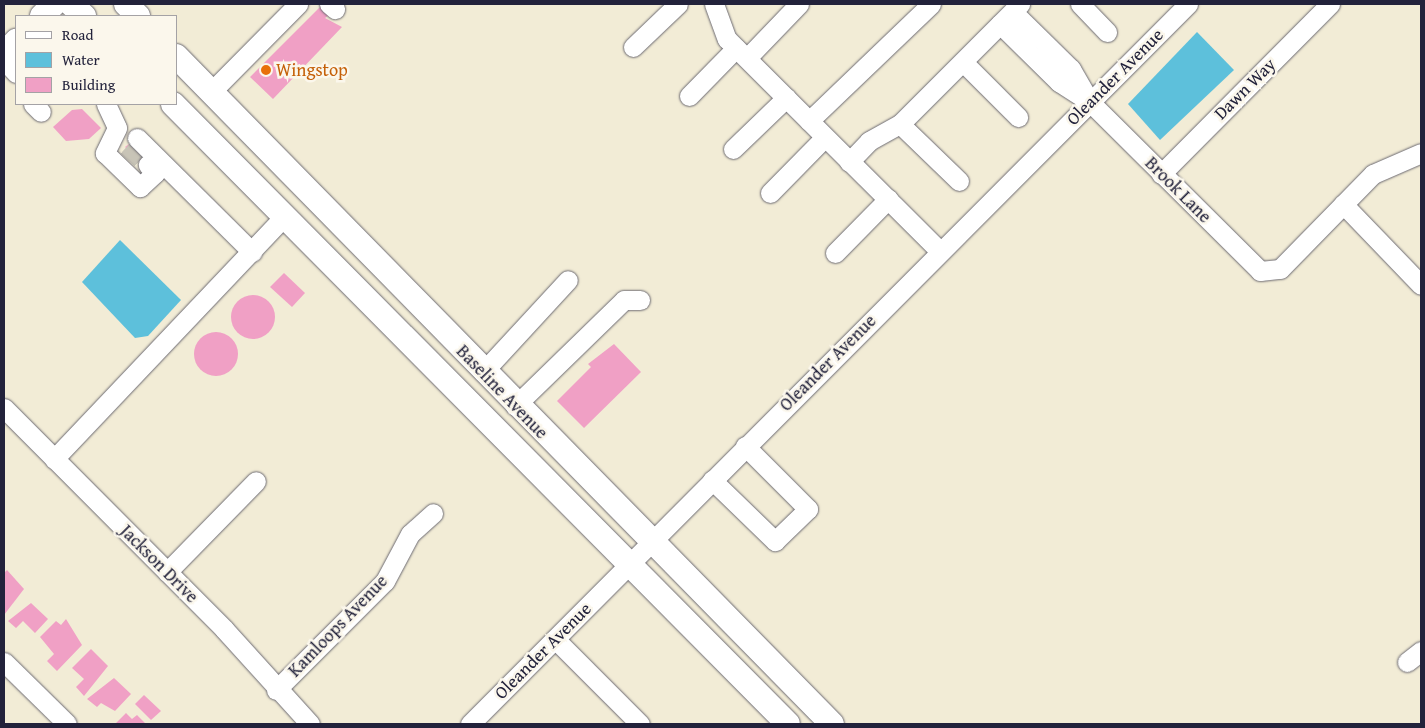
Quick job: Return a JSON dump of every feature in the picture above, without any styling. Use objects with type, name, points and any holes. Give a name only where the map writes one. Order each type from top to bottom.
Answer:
[{"type":"main road","points":[[43,15],[54,4]]},
{"type":"main road","points":[[71,4],[83,15]]},
{"type":"main road","points":[[126,4],[137,15]]},
{"type":"main road","points":[[4,54],[15,43]]},
{"type":"main road","name":"Baseline Avenue","points":[[178,58],[515,406],[832,724]]},
{"type":"main road","name":"Baseline Avenue","points":[[174,105],[286,216],[628,565],[788,724]]},
{"type":"street","points":[[211,92],[298,4]]},
{"type":"street","points":[[634,47],[678,4]]},
{"type":"street","points":[[714,4],[719,24],[741,53],[940,252]]},
{"type":"street","points":[[690,96],[800,4]]},
{"type":"street","points":[[809,121],[931,4]]},
{"type":"street","name":"Oleander Avenue","points":[[470,724],[745,446],[1188,4]]},
{"type":"street","name":"Dawn Way","points":[[1161,174],[1330,4]]},
{"type":"street","points":[[1083,5],[1107,32]]},
{"type":"street","points":[[849,162],[869,142],[900,124],[1011,13]]},
{"type":"street","name":"Brook Lane","points":[[1011,13],[1047,58],[1071,69],[1090,102],[1260,271],[1269,273],[1280,269],[1343,204]]},
{"type":"street","points":[[4,60],[15,72]]},
{"type":"street","points":[[963,62],[1018,117]]},
{"type":"street","points":[[733,149],[786,98]]},
{"type":"street","points":[[109,105],[126,139],[252,252]]},
{"type":"street","points":[[900,124],[959,181]]},
{"type":"street","points":[[770,193],[824,138]]},
{"type":"street","points":[[126,139],[105,153],[140,187],[155,173],[148,165]]},
{"type":"street","points":[[1421,153],[1373,174],[1343,204],[1421,284]]},
{"type":"street","points":[[834,253],[888,199]]},
{"type":"street","points":[[54,459],[286,216]]},
{"type":"street","points":[[483,372],[568,280]]},
{"type":"street","points":[[515,406],[624,300],[640,300]]},
{"type":"street","name":"Jackson Drive","points":[[4,408],[167,572],[310,724]]},
{"type":"street","points":[[712,480],[775,541],[808,509],[745,446]]},
{"type":"street","points":[[167,572],[256,480]]},
{"type":"street","name":"Kamloops Avenue","points":[[276,690],[385,581],[410,534],[433,513]]},
{"type":"street","points":[[554,639],[640,724]]},
{"type":"street","points":[[4,662],[67,724]]},
{"type":"water","points":[[1197,32],[1234,70],[1160,140],[1128,104]]},
{"type":"water","points":[[120,240],[181,300],[148,336],[135,338],[82,282]]},
{"type":"building","points":[[321,6],[329,15],[325,18],[342,27],[273,99],[250,77]]},
{"type":"building","points":[[82,109],[101,128],[89,139],[66,141],[53,127],[72,110]]},
{"type":"building","points":[[132,142],[151,162],[146,168],[125,147]]},
{"type":"building","points":[[284,273],[305,293],[292,307],[270,287]]},
{"type":"building","points":[[253,295],[265,299],[271,305],[275,317],[271,329],[265,335],[253,339],[241,335],[235,329],[231,317],[235,305],[241,299]]},
{"type":"building","points":[[212,332],[220,332],[232,338],[238,354],[232,370],[220,376],[212,376],[200,370],[194,358],[194,350],[200,338]]},
{"type":"building","points":[[614,344],[641,372],[584,428],[557,401],[591,367],[588,364]]},
{"type":"building","points":[[7,570],[24,589],[4,615],[4,573]]},
{"type":"building","points":[[31,603],[48,619],[35,633],[23,621],[16,628],[8,621]]},
{"type":"building","points":[[66,619],[82,645],[57,671],[47,661],[54,654],[40,637],[56,621],[61,625]]},
{"type":"building","points":[[91,649],[108,666],[84,696],[76,687],[84,679],[72,668]]},
{"type":"building","points":[[114,678],[131,694],[115,711],[101,703],[97,707],[87,699]]},
{"type":"building","points":[[144,695],[161,711],[151,720],[135,704]]},
{"type":"building","points":[[126,713],[132,719],[137,715],[146,724],[115,724]]},
{"type":"tunnel","points":[[127,146],[148,165]]},
{"type":"place","name":"Wingstop","points":[[266,70]]}]
